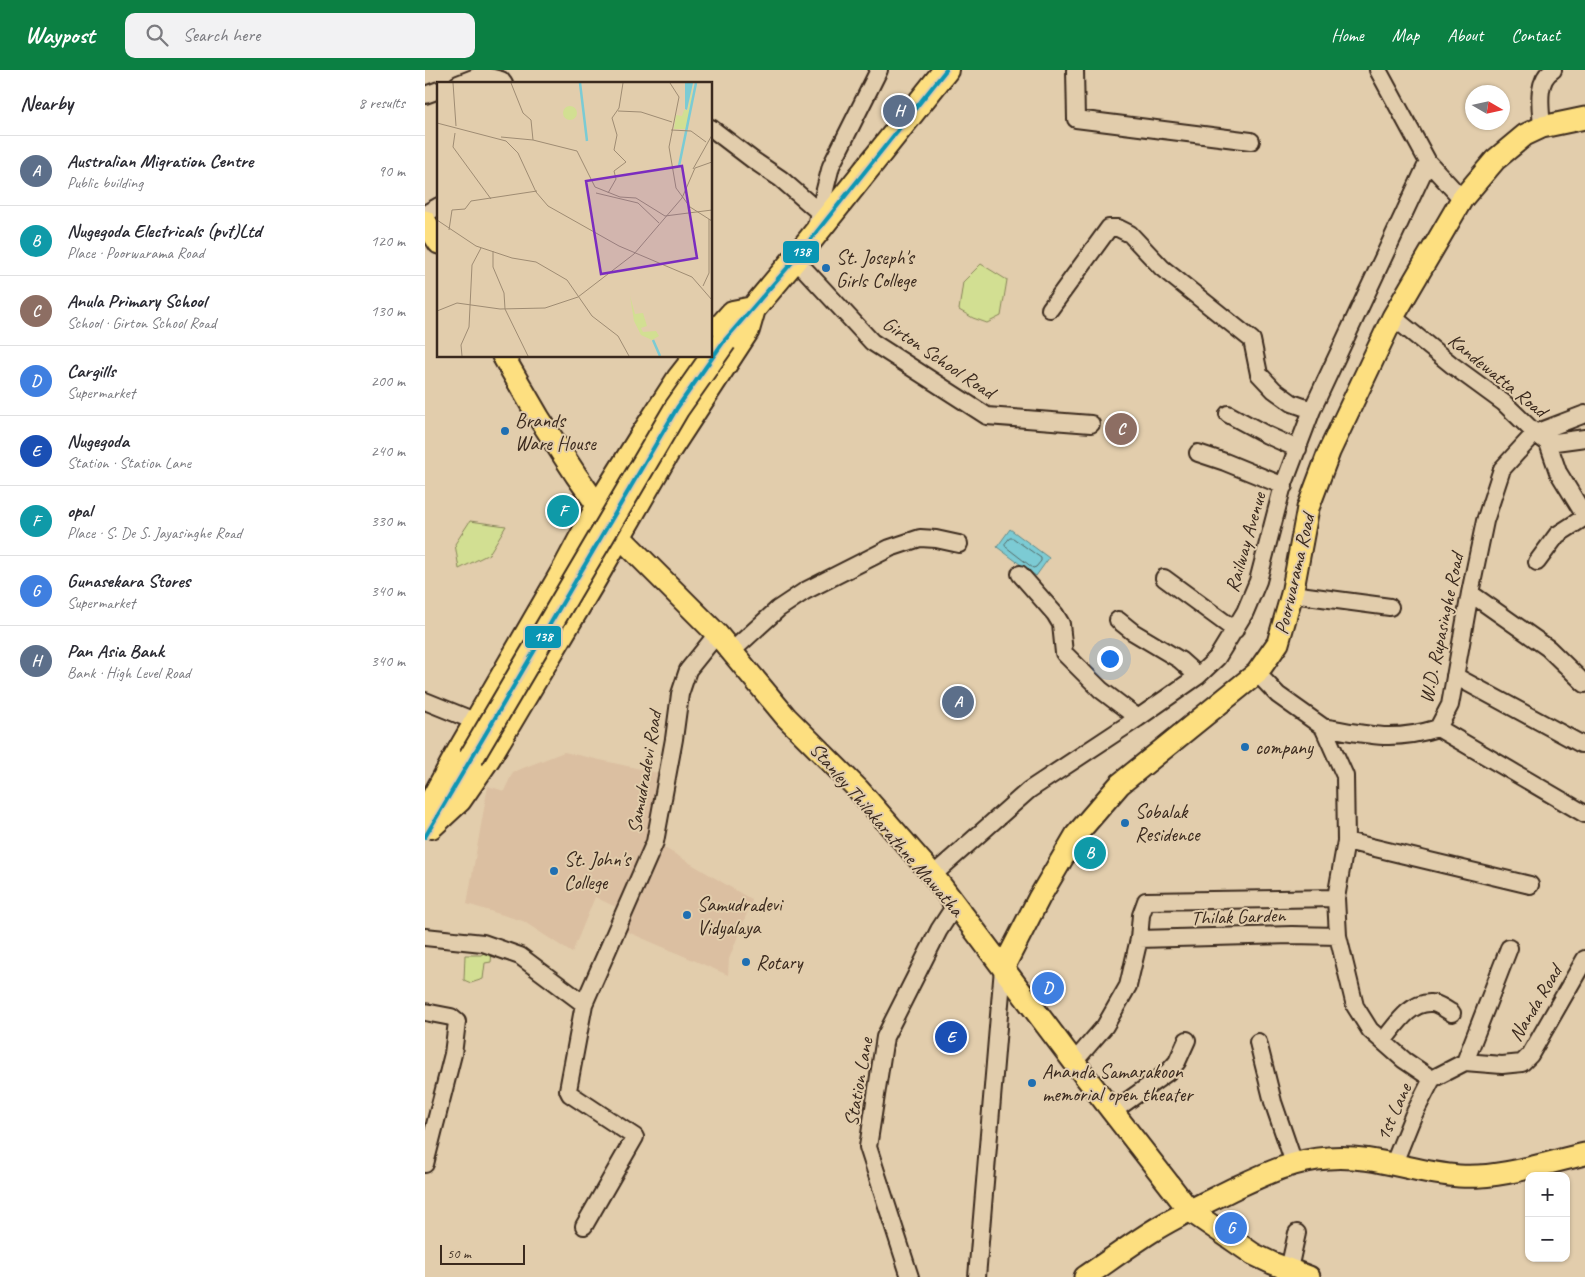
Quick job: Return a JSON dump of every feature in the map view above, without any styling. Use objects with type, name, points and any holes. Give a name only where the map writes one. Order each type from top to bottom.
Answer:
[{"type":"highway","points":[[718,340],[753,309],[795,259],[816,223],[947,70]]},
{"type":"highway","points":[[428,832],[459,800],[479,772],[666,454],[747,330],[753,309]]},
{"type":"highway","points":[[428,832],[429,807],[566,567],[595,503],[641,438],[679,379],[695,358]]},
{"type":"highway","points":[[428,832],[707,358]]},
{"type":"highway","points":[[641,438],[666,454]]},
{"type":"highway","points":[[566,567],[593,581]]},
{"type":"main road","name":"Poorwarama Road","points":[[1003,968],[1039,898],[1076,834],[1120,784],[1257,673],[1278,643],[1292,594],[1308,508],[1329,452],[1393,317],[1462,199],[1495,160],[1525,135],[1542,127],[1585,118]]},
{"type":"main road","points":[[425,221],[437,240]]},
{"type":"main road","name":"Stanley Thilakarathne Mawatha","points":[[504,358],[539,418],[619,536],[717,634],[786,717],[858,789],[933,875],[1112,1112],[1189,1210],[1253,1254],[1299,1274]]},
{"type":"main road","points":[[1085,1277],[1152,1232],[1189,1210],[1269,1172],[1294,1163],[1328,1158],[1356,1158],[1432,1173],[1459,1176],[1487,1176],[1585,1154]]},
{"type":"street","points":[[816,223],[831,166],[879,70]]},
{"type":"street","points":[[1075,70],[1077,119],[1251,141]]},
{"type":"street","points":[[1379,70],[1429,162],[1462,199]]},
{"type":"street","points":[[1542,127],[1540,96],[1544,81],[1551,71]]},
{"type":"street","points":[[464,82],[481,76],[501,80],[502,82]]},
{"type":"street","points":[[425,95],[437,91]]},
{"type":"street","points":[[713,130],[781,179],[816,223]]},
{"type":"street","name":"Railway Avenue","points":[[933,875],[1029,790],[1198,676],[1217,658],[1245,612],[1259,581],[1284,486],[1312,410],[1429,162]]},
{"type":"street","points":[[425,214],[437,207]]},
{"type":"street","points":[[1050,310],[1109,228],[1118,228],[1130,234],[1162,268],[1252,340],[1259,374],[1274,390],[1292,403],[1312,410]]},
{"type":"street","name":"Girton School Road","points":[[795,259],[872,342],[987,416],[1091,424]]},
{"type":"street","name":"Kandewatta Road","points":[[1393,317],[1452,365],[1504,403],[1542,438],[1585,438]]},
{"type":"street","points":[[1228,414],[1297,449]]},
{"type":"street","points":[[1537,562],[1557,535],[1585,516],[1558,472],[1542,438],[1585,414]]},
{"type":"street","name":"W.D. Rupasinghe Road","points":[[1323,727],[1379,737],[1417,735],[1438,728],[1450,705],[1485,521],[1502,469],[1542,438]]},
{"type":"street","points":[[1198,453],[1284,486]]},
{"type":"street","points":[[732,651],[778,609],[805,591],[890,548],[920,538],[959,544]]},
{"type":"street","points":[[1020,574],[1055,614],[1061,624],[1064,653],[1101,690],[1138,718]]},
{"type":"street","points":[[1164,578],[1235,630]]},
{"type":"street","points":[[1470,593],[1548,648],[1585,684]]},
{"type":"street","points":[[1292,594],[1390,607]]},
{"type":"street","points":[[1118,620],[1133,632],[1180,660],[1198,676]]},
{"type":"street","name":"Samudradevi Road","points":[[584,1226],[635,1137],[570,1094],[568,1086],[584,1004],[655,842],[674,740],[679,694],[688,670],[717,634]]},
{"type":"street","points":[[1257,673],[1278,695],[1323,727],[1345,776],[1346,841],[1336,898],[1338,936],[1355,1006],[1370,1030],[1404,1060],[1432,1079],[1465,1062],[1509,948]]},
{"type":"street","points":[[1455,676],[1581,744]]},
{"type":"street","points":[[425,701],[477,722]]},
{"type":"street","points":[[1438,728],[1585,814]]},
{"type":"street","points":[[1346,841],[1530,885]]},
{"type":"street","points":[[1074,1062],[1105,1026],[1128,986],[1139,939],[1141,915],[1146,901],[1336,898]]},
{"type":"street","name":"Station Lane","points":[[910,1277],[868,1146],[885,1037],[939,930],[956,904]]},
{"type":"street","name":"Thilak Garden","points":[[1139,939],[1292,935],[1338,936]]},
{"type":"street","points":[[425,937],[483,943],[520,956],[584,1004]]},
{"type":"street","name":"Nanda Road","points":[[1465,1062],[1501,1065],[1523,1063],[1530,1055],[1585,959]]},
{"type":"street","points":[[977,1277],[1003,968]]},
{"type":"street","points":[[1383,1041],[1407,1013],[1418,1004],[1432,1003],[1452,1013]]},
{"type":"street","points":[[425,1012],[451,1017],[457,1022],[453,1054],[425,1164]]},
{"type":"street","points":[[1112,1112],[1168,1072],[1177,1062],[1187,1040]]},
{"type":"street","points":[[1258,1042],[1273,1102],[1294,1163]]},
{"type":"street","name":"1st Lane","points":[[1394,1164],[1413,1116],[1432,1079]]},
{"type":"street","points":[[1297,1233],[1299,1274]]},
{"type":"shaded area","name":"St. John's College","points":[[564,752],[663,774],[645,846],[620,909],[595,897],[572,953],[523,921],[467,904],[488,786],[504,791],[513,772]]},
{"type":"shaded area","name":"Samudradevi Vidyalaya","points":[[658,844],[752,900],[729,959],[728,975],[621,929]]},
{"type":"green space","points":[[981,264],[1007,280],[1001,316],[987,323],[959,310],[963,282]]},
{"type":"green space","points":[[470,521],[506,526],[489,554],[459,569],[455,544]]},
{"type":"green space","points":[[487,951],[492,952],[491,962],[485,963],[483,979],[471,983],[464,980],[465,955],[481,955]]},
{"type":"water","points":[[1010,529],[1049,558],[1036,576],[997,547]]},
{"type":"transit line","name":"138","points":[[713,357],[724,341],[795,259],[946,70]]},
{"type":"transit line","name":"138","points":[[425,837],[677,408],[712,358]]},
{"type":"place","name":"Pan Asia Bank","points":[[899,111]]},
{"type":"place","name":"St. Joseph's Girls College","points":[[826,268]]},
{"type":"place","name":"Anula Primary School","points":[[1121,429]]},
{"type":"place","name":"Brands Ware House","points":[[505,431]]},
{"type":"place","name":"opal","points":[[563,511]]},
{"type":"place","name":"Australian Migration Centre","points":[[958,702]]},
{"type":"place","name":"company","points":[[1245,747]]},
{"type":"place","name":"Sobalak Residence","points":[[1125,823]]},
{"type":"place","name":"Nugegoda Electricals (pvt)Ltd","points":[[1090,853]]},
{"type":"place","name":"St. John's College","points":[[554,871]]},
{"type":"place","name":"Samudradevi Vidyalaya","points":[[687,915]]},
{"type":"place","name":"Rotary","points":[[746,962]]},
{"type":"place","name":"Cargills","points":[[1048,988]]},
{"type":"place","name":"Nugegoda","points":[[951,1037]]},
{"type":"place","name":"Ananda Samarakoon memorial open theater","points":[[1032,1083]]},
{"type":"place","name":"Gunasekara Stores","points":[[1231,1228]]}]
